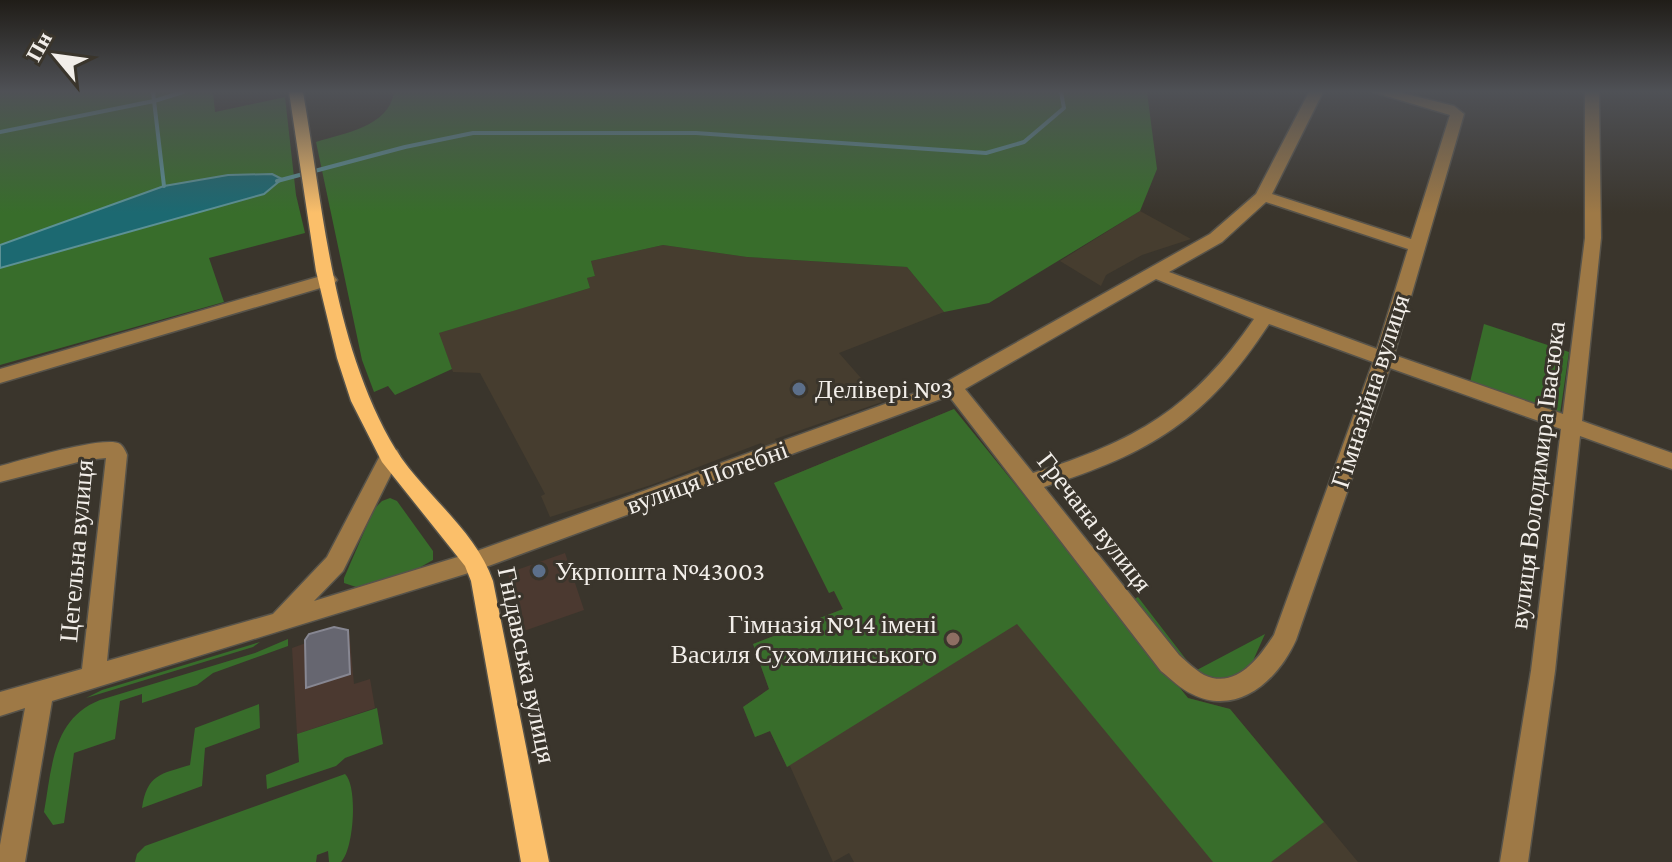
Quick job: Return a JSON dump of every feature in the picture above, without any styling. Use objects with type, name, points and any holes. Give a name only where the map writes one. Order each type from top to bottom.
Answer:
[{"type":"main road","name":"Гнідавська вулиця","points":[[304,132],[328,280],[352,378],[381,443],[475,561],[482,581],[535,862]]},
{"type":"street","name":"вулиця Потебні","points":[[0,704],[278,623],[475,561],[953,387],[1216,238],[1263,196],[1295,132]]},
{"type":"street","name":"Гімназійна вулиця","points":[[1198,685],[1220,690],[1242,686],[1266,669],[1284,640],[1384,358],[1451,132]]},
{"type":"street","name":"вулиця Володимира Івасюка","points":[[1514,862],[1543,671],[1593,238],[1592,132]]},
{"type":"street","points":[[1263,196],[1415,246]]},
{"type":"street","points":[[1156,271],[1170,281],[1265,316],[1672,461]]},
{"type":"street","points":[[0,376],[328,280]]},
{"type":"street","points":[[1029,483],[1124,450],[1180,416],[1218,381],[1265,316]]},
{"type":"street","name":"Гречана вулиця","points":[[953,387],[1170,663],[1198,685]]},
{"type":"street","name":"Цегельна вулиця","points":[[0,474],[86,452],[113,450],[117,455],[93,677]]},
{"type":"street","points":[[278,623],[335,564],[390,456]]},
{"type":"street","points":[[11,862],[41,691]]},
{"type":"shaded area","points":[[1140,211],[1191,239],[1142,255],[1106,275],[1101,286],[1060,261]]},
{"type":"shaded area","points":[[663,245],[747,257],[907,267],[944,312],[839,353],[882,402],[775,439],[777,442],[763,447],[761,443],[651,485],[550,517],[541,496],[545,494],[480,373],[453,372],[438,333],[590,288],[587,278],[595,276],[591,261]]},
{"type":"shaded area","name":"Гімназія №14 імені Василя Сухомлинського","points":[[954,409],[1188,698],[1230,709],[1358,862],[854,862],[849,853],[833,862],[790,766],[787,767],[770,731],[755,737],[743,707],[769,689],[753,644],[843,609],[834,591],[829,593],[774,483]]},
{"type":"shaded area","points":[[565,553],[584,610],[521,632],[508,573]]},
{"type":"shaded area","points":[[334,627],[338,633],[349,630],[354,684],[370,679],[375,708],[297,734],[292,648],[306,643],[309,634]]},
{"type":"green space","points":[[0,132],[289,132],[296,195],[305,233],[209,258],[224,302],[0,365],[0,268],[184,217],[194,208],[109,208],[0,245]]},
{"type":"green space","points":[[348,132],[1152,132],[1157,169],[1140,211],[989,303],[944,312],[907,267],[747,257],[663,245],[591,261],[595,276],[587,278],[590,288],[439,333],[452,369],[395,395],[388,386],[374,392],[362,360],[316,142]]},
{"type":"green space","points":[[1484,324],[1569,352],[1560,414],[1470,382]]},
{"type":"green space","name":"Гімназія №14 імені Василя Сухомлинського","points":[[954,409],[1188,698],[1230,709],[1324,822],[1271,862],[1213,862],[1017,624],[787,767],[770,731],[755,737],[743,707],[769,689],[753,644],[843,609],[834,591],[829,593],[774,483]]},
{"type":"green space","points":[[390,498],[397,501],[433,551],[433,560],[417,569],[356,587],[344,583],[374,509]]},
{"type":"green space","points":[[1138,597],[1195,671],[1265,634],[1252,663],[1234,677],[1215,681],[1186,670],[1133,600]]},
{"type":"green space","points":[[288,639],[288,646],[213,673],[197,685],[142,703],[142,694],[120,701],[115,739],[74,753],[64,823],[53,825],[44,812],[53,762],[63,732],[84,708],[100,700],[255,653]]},
{"type":"green space","points":[[260,642],[253,647],[86,698],[102,690]]},
{"type":"green space","points":[[259,704],[260,728],[205,748],[202,786],[142,808],[148,788],[157,777],[190,765],[195,728]]},
{"type":"green space","points":[[377,708],[383,744],[345,758],[336,766],[267,789],[266,775],[299,762],[297,734]]},
{"type":"green space","points":[[345,774],[352,791],[353,818],[349,844],[341,862],[329,862],[328,851],[317,855],[316,862],[135,862],[137,854],[145,846]]},
{"type":"water","points":[[272,174],[282,179],[264,194],[0,268],[0,245],[164,186],[228,175]]},
{"type":"building","points":[[334,627],[348,630],[350,674],[306,688],[305,640],[309,634]]},
{"type":"waterway","points":[[158,132],[164,186]]},
{"type":"waterway","points":[[277,181],[405,147],[473,133],[696,133],[986,153],[1024,142],[1035,132]]},
{"type":"place","name":"Делівері №3","points":[[799,389]]},
{"type":"place","name":"Укрпошта №43003","points":[[539,571]]},
{"type":"place","name":"Гімназія №14 імені Василя Сухомлинського","points":[[953,639]]}]
